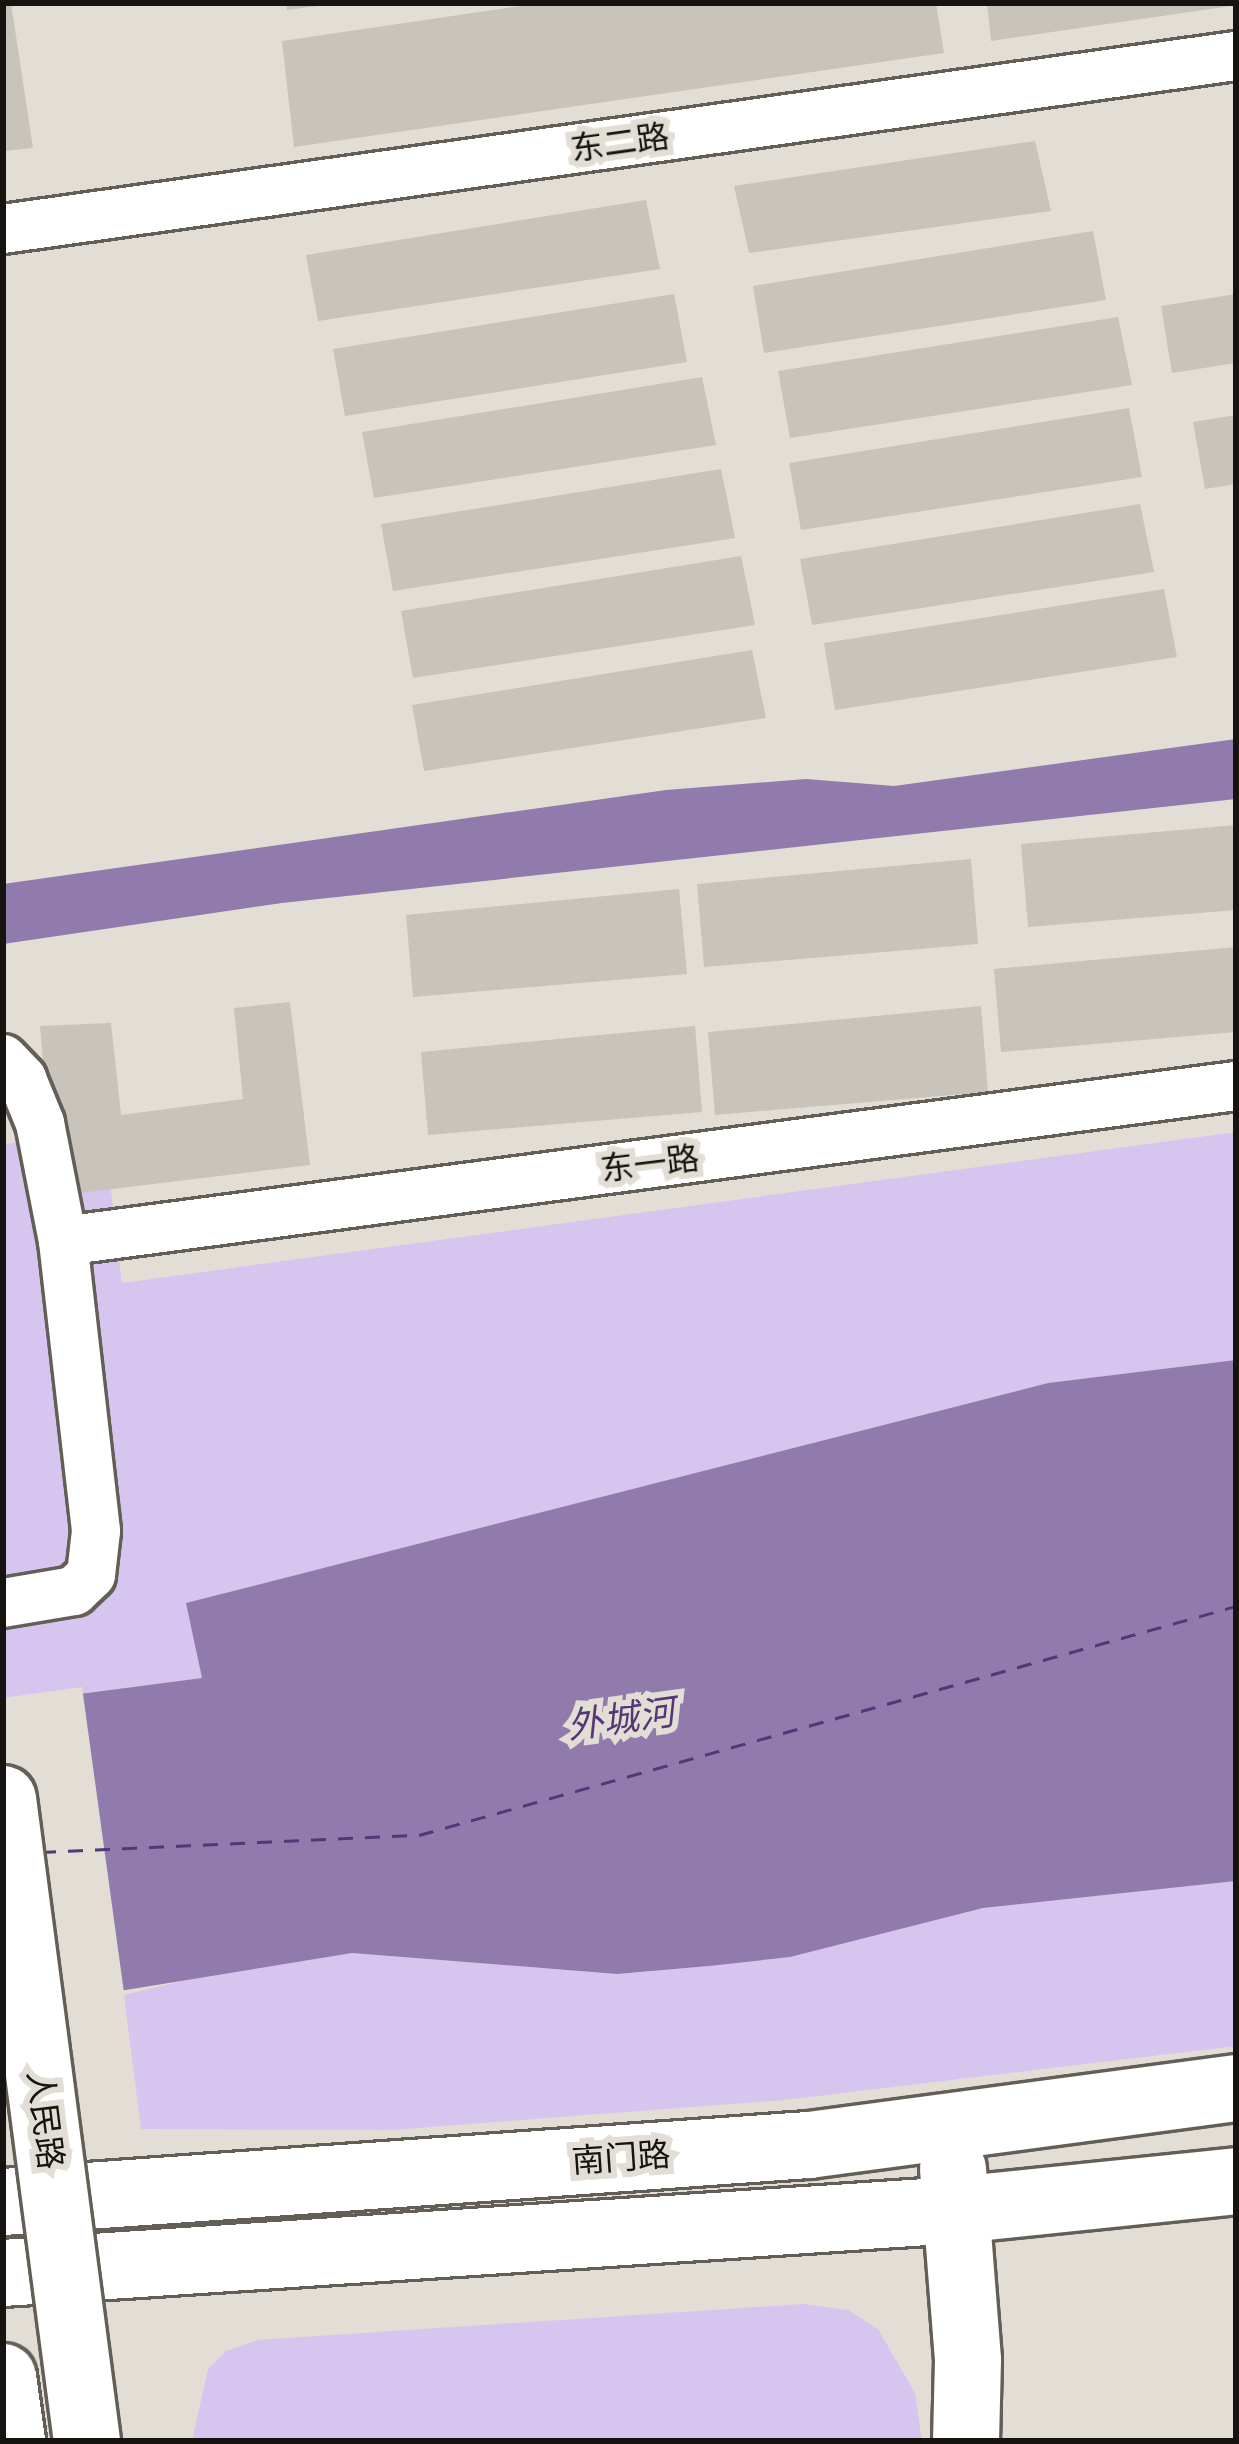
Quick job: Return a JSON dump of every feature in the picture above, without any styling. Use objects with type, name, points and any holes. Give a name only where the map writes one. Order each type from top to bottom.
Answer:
[{"type":"main road","name":"人民路","points":[[3,1799],[87,2441]]},
{"type":"main road","name":"南门路","points":[[3,2202],[949,2129],[1236,2088]]},
{"type":"main road","points":[[949,2129],[966,2441]]},
{"type":"main road","points":[[3,2273],[957,2210],[1236,2181]]},
{"type":"main road","points":[[3,2377],[11,2441]]},
{"type":"street","name":"东二路","points":[[3,229],[1236,56]]},
{"type":"street","points":[[3,1059],[22,1078],[40,1123],[63,1241],[96,1531],[91,1575],[74,1591],[3,1604]]},
{"type":"street","name":"东一路","points":[[63,1241],[1236,1086]]},
{"type":"shaded area","points":[[104,1132],[122,1283],[1236,1132],[1236,1360],[1048,1383],[187,1603],[202,1678],[3,1704],[3,1144]]},
{"type":"shaded area","points":[[1236,1881],[1236,2046],[785,2100],[390,2130],[141,2129],[124,1995],[262,1962],[352,1953],[617,1974],[709,1966],[983,1908]]},
{"type":"shaded area","points":[[803,2304],[848,2310],[878,2329],[915,2393],[922,2441],[192,2441],[208,2369],[226,2351],[258,2340]]},
{"type":"water","points":[[1236,739],[1236,799],[282,903],[3,944],[3,884],[666,790],[806,779],[894,786]]},
{"type":"water","name":"外城河","points":[[1236,1360],[1236,1881],[983,1908],[790,1957],[709,1966],[617,1974],[352,1953],[3,2010],[3,1704],[202,1678],[186,1603],[1048,1383]]},
{"type":"pier","points":[[82,1687],[125,2000],[3,2016],[3,1698]]},
{"type":"building","points":[[3,3],[11,3],[33,148],[3,151]]},
{"type":"building","points":[[286,3],[316,3],[317,6],[287,10]]},
{"type":"building","points":[[540,3],[936,3],[944,53],[294,147],[282,41]]},
{"type":"building","points":[[987,3],[1230,3],[1231,6],[991,41]]},
{"type":"building","points":[[1035,141],[1051,211],[749,253],[734,186]]},
{"type":"building","points":[[646,200],[660,269],[318,321],[306,255]]},
{"type":"building","points":[[1093,231],[1106,300],[764,353],[753,286]]},
{"type":"building","points":[[674,294],[687,362],[345,416],[333,349]]},
{"type":"building","points":[[1236,294],[1236,363],[1172,373],[1161,306]]},
{"type":"building","points":[[1118,317],[1132,385],[790,438],[778,371]]},
{"type":"building","points":[[702,377],[716,445],[374,498],[362,432]]},
{"type":"building","points":[[1129,408],[1142,477],[801,530],[789,463]]},
{"type":"building","points":[[1236,415],[1236,484],[1205,489],[1193,422]]},
{"type":"building","points":[[721,469],[735,538],[393,591],[381,524]]},
{"type":"building","points":[[1140,504],[1154,572],[812,625],[800,559]]},
{"type":"building","points":[[741,556],[755,625],[413,678],[401,611]]},
{"type":"building","points":[[1164,589],[1177,657],[835,710],[824,643]]},
{"type":"building","points":[[752,650],[766,718],[424,771],[412,705]]},
{"type":"building","points":[[1236,825],[1236,910],[1028,927],[1021,844]]},
{"type":"building","points":[[971,859],[978,944],[704,967],[697,884]]},
{"type":"building","points":[[679,889],[687,974],[413,997],[406,915]]},
{"type":"building","points":[[1236,947],[1236,1032],[1001,1052],[994,969]]},
{"type":"building","points":[[290,1002],[310,1165],[55,1196],[40,1026],[111,1023],[121,1115],[243,1099],[234,1008]]},
{"type":"building","points":[[981,1006],[988,1092],[715,1115],[708,1032]]},
{"type":"building","points":[[695,1026],[702,1112],[428,1135],[421,1052]]},
{"type":"ferry route","points":[[41,1852],[419,1835],[1236,1606]]}]
